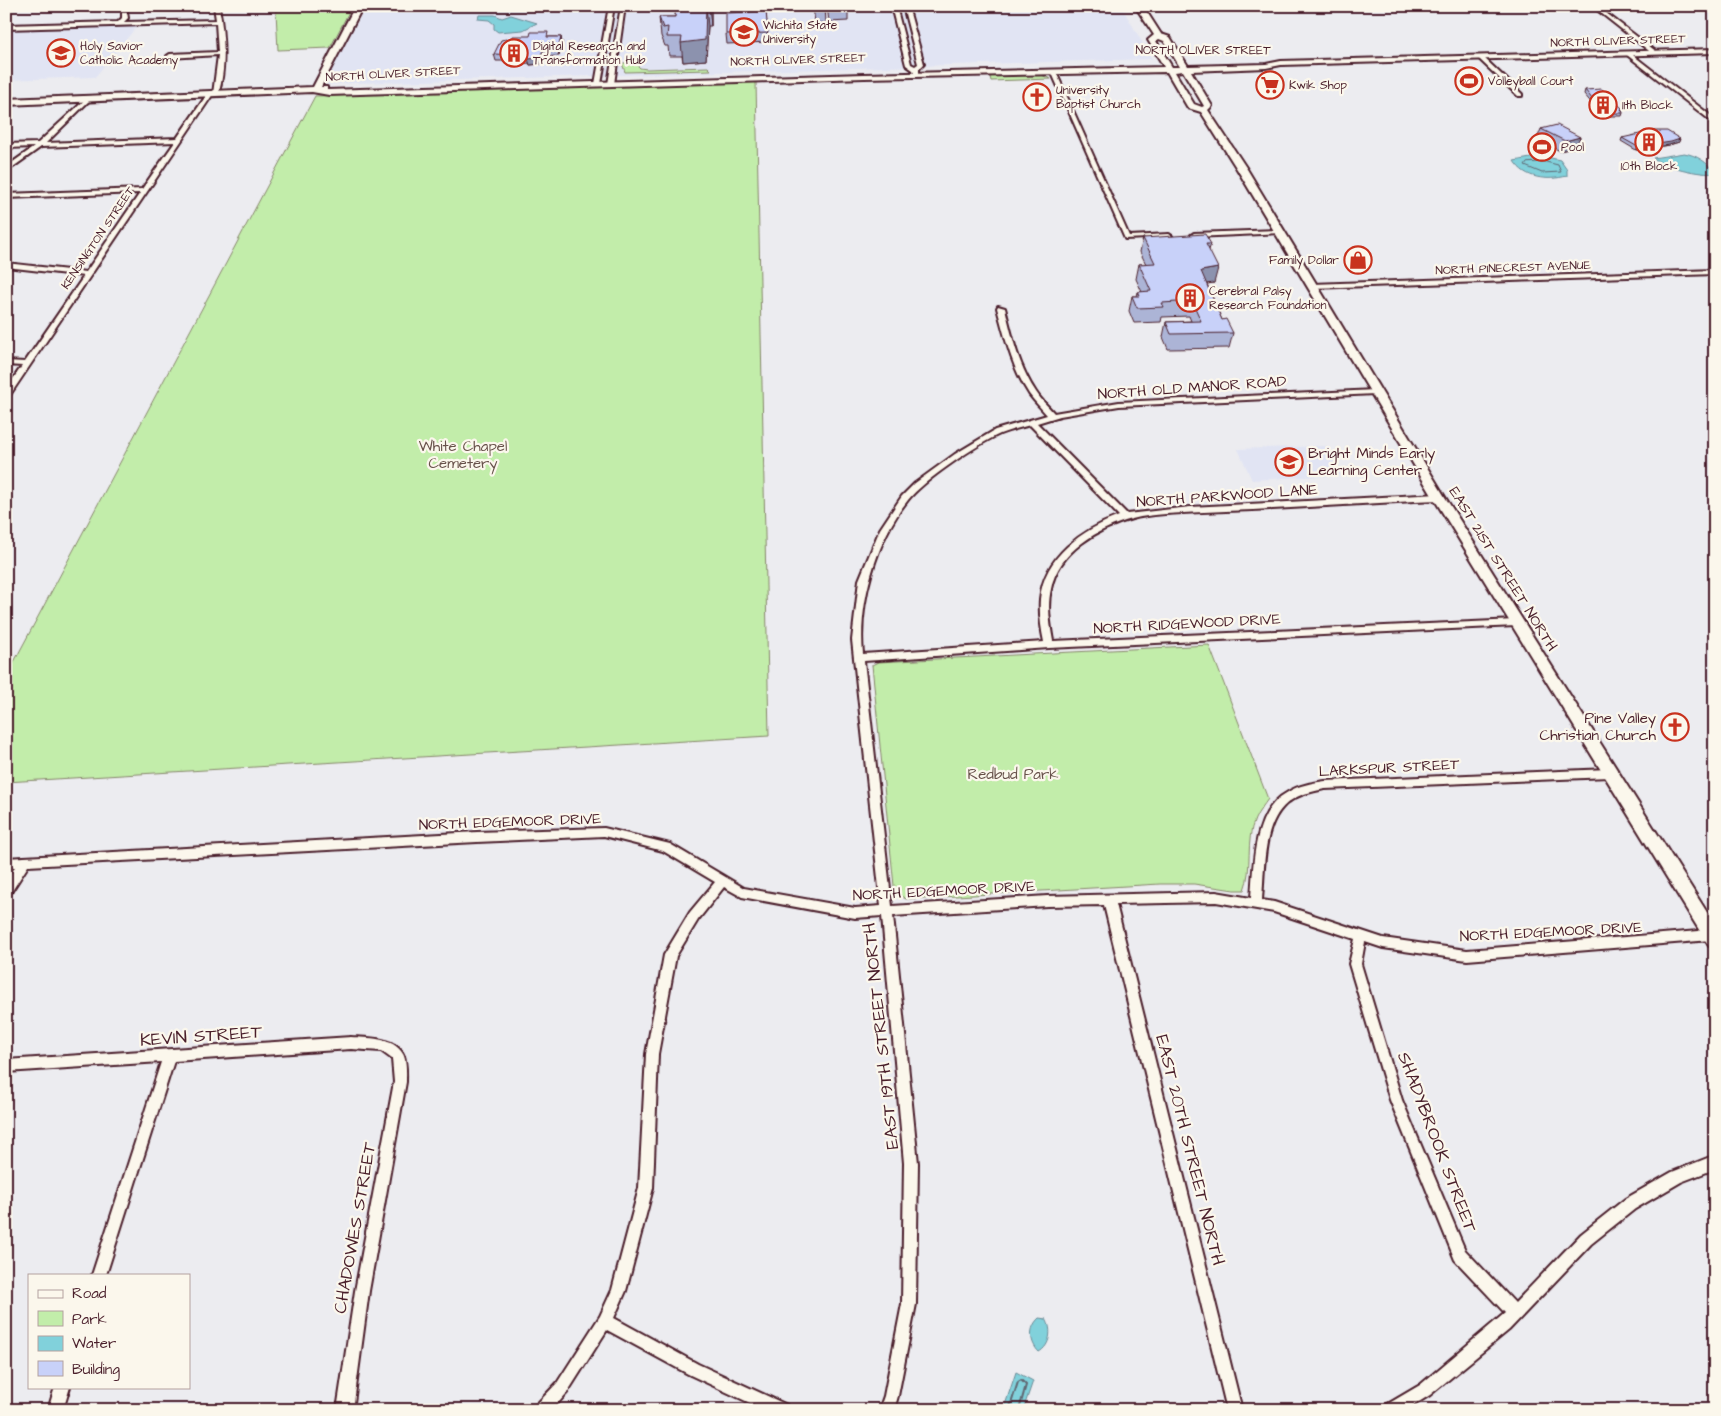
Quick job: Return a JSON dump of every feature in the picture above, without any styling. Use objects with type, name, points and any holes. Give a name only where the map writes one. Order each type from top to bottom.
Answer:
[{"type":"main road","points":[[315,91],[359,6]]},
{"type":"main road","name":"EAST 21ST STREET NORTH","points":[[1139,6],[1158,36],[1167,39],[1208,106],[1204,110]]},
{"type":"main road","name":"EAST 21ST STREET NORTH","points":[[1158,36],[1152,40],[1167,66],[1192,106],[1204,110],[1280,232],[1439,497],[1713,938]]},
{"type":"main road","name":"NORTH OLIVER STREET","points":[[6,102],[315,91],[329,93],[612,81],[1167,66],[1266,66],[1281,63],[1715,51]]},
{"type":"main road","name":"NORTH OLIVER STREET","points":[[917,72],[1054,72],[1167,66]]},
{"type":"street","points":[[119,24],[125,18],[124,6]]},
{"type":"street","points":[[213,94],[221,52],[216,6]]},
{"type":"street","points":[[599,82],[612,6]]},
{"type":"street","points":[[612,81],[623,6]]},
{"type":"street","points":[[893,6],[908,64],[917,72],[921,64],[905,6]]},
{"type":"street","points":[[1594,6],[1655,53]]},
{"type":"street","points":[[6,27],[219,21]]},
{"type":"street","points":[[170,56],[221,52]]},
{"type":"street","points":[[1629,54],[1715,122]]},
{"type":"street","points":[[1481,58],[1520,95]]},
{"type":"street","points":[[1054,72],[1127,238],[1174,236]]},
{"type":"street","name":"KENSINGTON STREET","points":[[6,395],[178,140],[213,94]]},
{"type":"street","points":[[6,170],[65,124],[88,99]]},
{"type":"street","points":[[6,146],[178,140]]},
{"type":"street","points":[[6,196],[143,191]]},
{"type":"street","points":[[1183,236],[1280,232]]},
{"type":"street","points":[[6,266],[88,274]]},
{"type":"street","name":"NORTH PINECREST AVENUE","points":[[1312,286],[1715,272]]},
{"type":"street","points":[[1001,308],[1020,372],[1032,392],[1052,416]]},
{"type":"street","points":[[6,363],[27,364]]},
{"type":"street","points":[[6,380],[17,379]]},
{"type":"street","name":"NORTH OLD MANOR ROAD","points":[[859,658],[857,640],[864,580],[884,528],[905,498],[918,485],[958,456],[998,432],[1052,416],[1119,404],[1375,392]]},
{"type":"street","points":[[1032,423],[1126,518]]},
{"type":"street","name":"NORTH PARKWOOD LANE","points":[[1049,645],[1044,612],[1046,586],[1052,572],[1063,554],[1081,539],[1126,518],[1185,510],[1439,497]]},
{"type":"street","name":"NORTH RIDGEWOOD DRIVE","points":[[859,658],[1049,645],[1516,622]]},
{"type":"street","name":"EAST 19TH STREET NORTH","points":[[859,658],[887,911],[911,1163],[909,1304],[891,1396],[886,1410]]},
{"type":"street","name":"LARKSPUR STREET","points":[[1256,904],[1263,839],[1270,816],[1286,798],[1304,789],[1324,785],[1610,773]]},
{"type":"street","name":"NORTH EDGEMOOR DRIVE","points":[[6,863],[604,832],[666,847],[742,892],[855,913],[1047,901],[1216,897],[1274,907],[1383,943],[1467,955],[1713,938]]},
{"type":"street","points":[[6,891],[25,862]]},
{"type":"street","points":[[541,1410],[562,1388],[605,1321],[619,1291],[646,1188],[652,1054],[670,956],[694,916],[722,880]]},
{"type":"street","name":"EAST 20TH STREET NORTH","points":[[1109,900],[1235,1410]]},
{"type":"street","name":"SHADYBROOK STREET","points":[[1362,936],[1355,964],[1396,1100],[1460,1255],[1516,1313]]},
{"type":"street","name":"KEVIN STREET","points":[[6,1066],[351,1043],[383,1045],[394,1053]]},
{"type":"street","name":"CHADOWES STREET","points":[[345,1410],[362,1291],[400,1082],[398,1056],[394,1053]]},
{"type":"street","points":[[99,1274],[169,1056]]},
{"type":"street","points":[[1391,1410],[1425,1390],[1504,1325],[1586,1239],[1630,1204],[1678,1177],[1715,1162]]},
{"type":"street","points":[[605,1321],[693,1369],[782,1410]]},
{"type":"street","points":[[55,1410],[62,1388]]},
{"type":"shaded area","name":"Wichita State University","points":[[366,6],[1121,6],[1152,59],[324,84]]},
{"type":"shaded area","name":"Holy Savior Catholic Academy","points":[[138,25],[95,77],[6,80],[6,29]]},
{"type":"shaded area","name":"Bright Minds Early Learning Center","points":[[1325,446],[1341,475],[1252,480],[1238,449]]},
{"type":"green space","points":[[274,6],[352,6],[330,48],[278,50]]},
{"type":"green space","points":[[622,63],[635,63],[640,68],[647,69],[708,67],[711,70],[625,72]]},
{"type":"green space","points":[[996,75],[1041,75],[1051,79],[991,81],[990,77]]},
{"type":"green space","name":"White Chapel Cemetery","points":[[756,82],[769,736],[6,782],[6,677],[315,96]]},
{"type":"green space","name":"Redbud Park","points":[[1209,645],[1268,799],[1256,816],[1252,827],[1247,882],[1244,890],[1194,884],[1160,884],[906,899],[897,894],[894,886],[872,665],[878,662]]},
{"type":"water","points":[[479,15],[495,15],[502,18],[511,15],[537,23],[523,30],[498,32],[494,29],[494,24],[489,20],[478,19]]},
{"type":"water","points":[[1684,153],[1693,155],[1701,160],[1715,173],[1709,174],[1683,170],[1653,158]]},
{"type":"water","points":[[1542,156],[1560,160],[1567,170],[1567,176],[1559,178],[1537,177],[1524,172],[1514,161]]},
{"type":"water","points":[[1039,1318],[1046,1319],[1050,1333],[1046,1346],[1039,1352],[1032,1340],[1032,1331],[1035,1322]]},
{"type":"water","points":[[1016,1372],[1033,1381],[1023,1410],[1004,1408]]},
{"type":"building","points":[[676,6],[709,6],[706,7],[705,40],[681,43],[682,37],[667,37],[668,27],[663,28],[659,17],[675,17]]},
{"type":"building","points":[[766,11],[768,33],[726,34],[726,13]]},
{"type":"building","points":[[531,32],[548,32],[547,37],[561,37],[558,50],[543,50],[540,58],[528,59],[529,57],[494,54],[501,40],[513,38],[513,36],[530,36]]},
{"type":"building","name":"11th Block","points":[[1602,89],[1623,109],[1621,109],[1623,113],[1610,113],[1600,109],[1585,90]]},
{"type":"building","points":[[1557,125],[1580,137],[1565,141],[1541,129]]},
{"type":"building","points":[[1653,131],[1667,131],[1680,139],[1638,147],[1622,138]]},
{"type":"building","points":[[1205,234],[1211,244],[1206,244],[1218,268],[1201,271],[1222,320],[1226,319],[1233,333],[1171,334],[1166,322],[1201,321],[1192,301],[1162,303],[1164,307],[1137,308],[1132,296],[1140,296],[1138,292],[1151,291],[1139,264],[1155,263],[1143,238]]},
{"type":"place","name":"Wichita State University","points":[[744,32]]},
{"type":"place","name":"Holy Savior Catholic Academy","points":[[61,53]]},
{"type":"place","name":"Digital Research and Transformation Hub","points":[[514,53]]},
{"type":"place","name":"Volleyball Court","points":[[1469,81]]},
{"type":"place","name":"Kwik Shop","points":[[1270,85]]},
{"type":"place","name":"University Baptist Church","points":[[1037,97]]},
{"type":"place","name":"11th Block","points":[[1603,105]]},
{"type":"place","name":"10th Block","points":[[1649,142]]},
{"type":"place","name":"Pool","points":[[1542,147]]},
{"type":"place","name":"Family Dollar","points":[[1358,260]]},
{"type":"place","name":"Cerebral Palsy Research Foundation","points":[[1190,298]]},
{"type":"place","name":"Bright Minds Early Learning Center","points":[[1289,462]]},
{"type":"place","name":"Pine Valley Christian Church","points":[[1675,727]]}]
